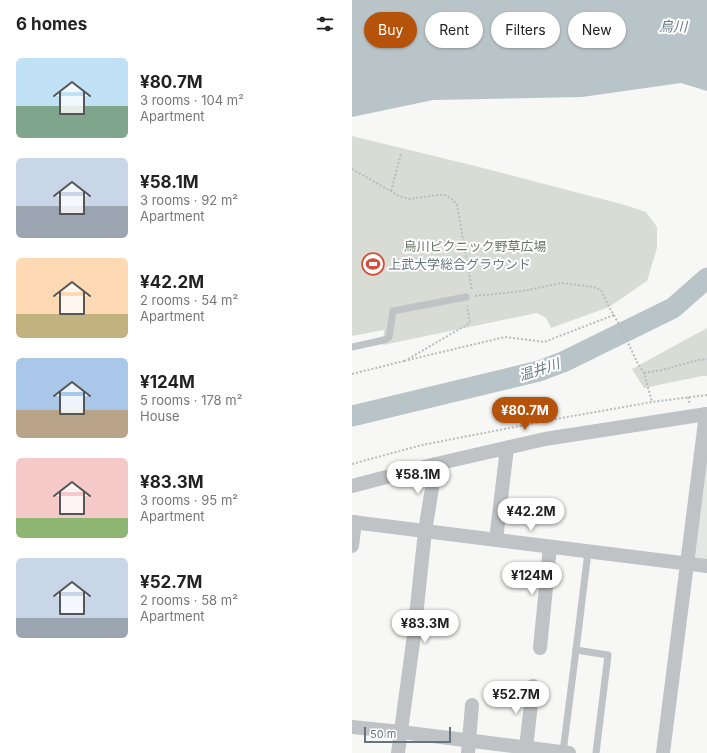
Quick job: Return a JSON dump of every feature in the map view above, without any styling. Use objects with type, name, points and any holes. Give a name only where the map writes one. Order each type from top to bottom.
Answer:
[{"type":"street","points":[[352,486],[436,464],[545,440],[707,414],[663,753]]},
{"type":"street","points":[[496,540],[507,448]]},
{"type":"street","points":[[398,753],[414,635],[425,531],[436,464]]},
{"type":"street","points":[[352,546],[353,522],[707,566]]},
{"type":"street","points":[[540,648],[550,547]]},
{"type":"street","points":[[526,748],[532,686]]},
{"type":"street","points":[[469,747],[472,705]]},
{"type":"street","points":[[352,726],[400,732],[469,747],[526,748],[565,753]]},
{"type":"lane","points":[[352,347],[384,340],[389,337],[393,311],[466,297]]},
{"type":"lane","points":[[565,753],[588,552]]},
{"type":"lane","points":[[576,650],[608,655],[596,753]]},
{"type":"path","points":[[391,191],[401,154]]},
{"type":"path","points":[[352,169],[399,196],[410,199],[445,195],[452,199],[457,205],[473,290],[466,297]]},
{"type":"path","points":[[466,297],[523,291],[561,283],[593,287],[601,290],[644,373],[652,402]]},
{"type":"path","points":[[404,361],[470,323],[466,297]]},
{"type":"path","points":[[352,374],[505,337],[544,342],[614,315]]},
{"type":"path","points":[[644,373],[707,359]]},
{"type":"path","points":[[352,464],[422,444],[556,418],[652,402],[707,395]]},
{"type":"shaded area","points":[[707,448],[707,564],[699,563],[693,554]]},
{"type":"green space","name":"烏川ピクニック野草広場","points":[[352,136],[475,166],[625,205],[646,212],[657,227],[657,248],[647,281],[609,307],[551,328],[546,318],[537,313],[383,345],[384,330],[352,336]]},
{"type":"green space","points":[[707,328],[707,376],[644,388],[632,369]]},
{"type":"water","name":"烏川","points":[[352,0],[707,0],[707,91],[681,83],[582,97],[433,100],[352,117]]},
{"type":"waterway","name":"温井川","points":[[352,416],[539,371],[563,362],[673,308],[707,278]]},
{"type":"place","name":"上武大学総合グラウンド","points":[[373,264]]}]
